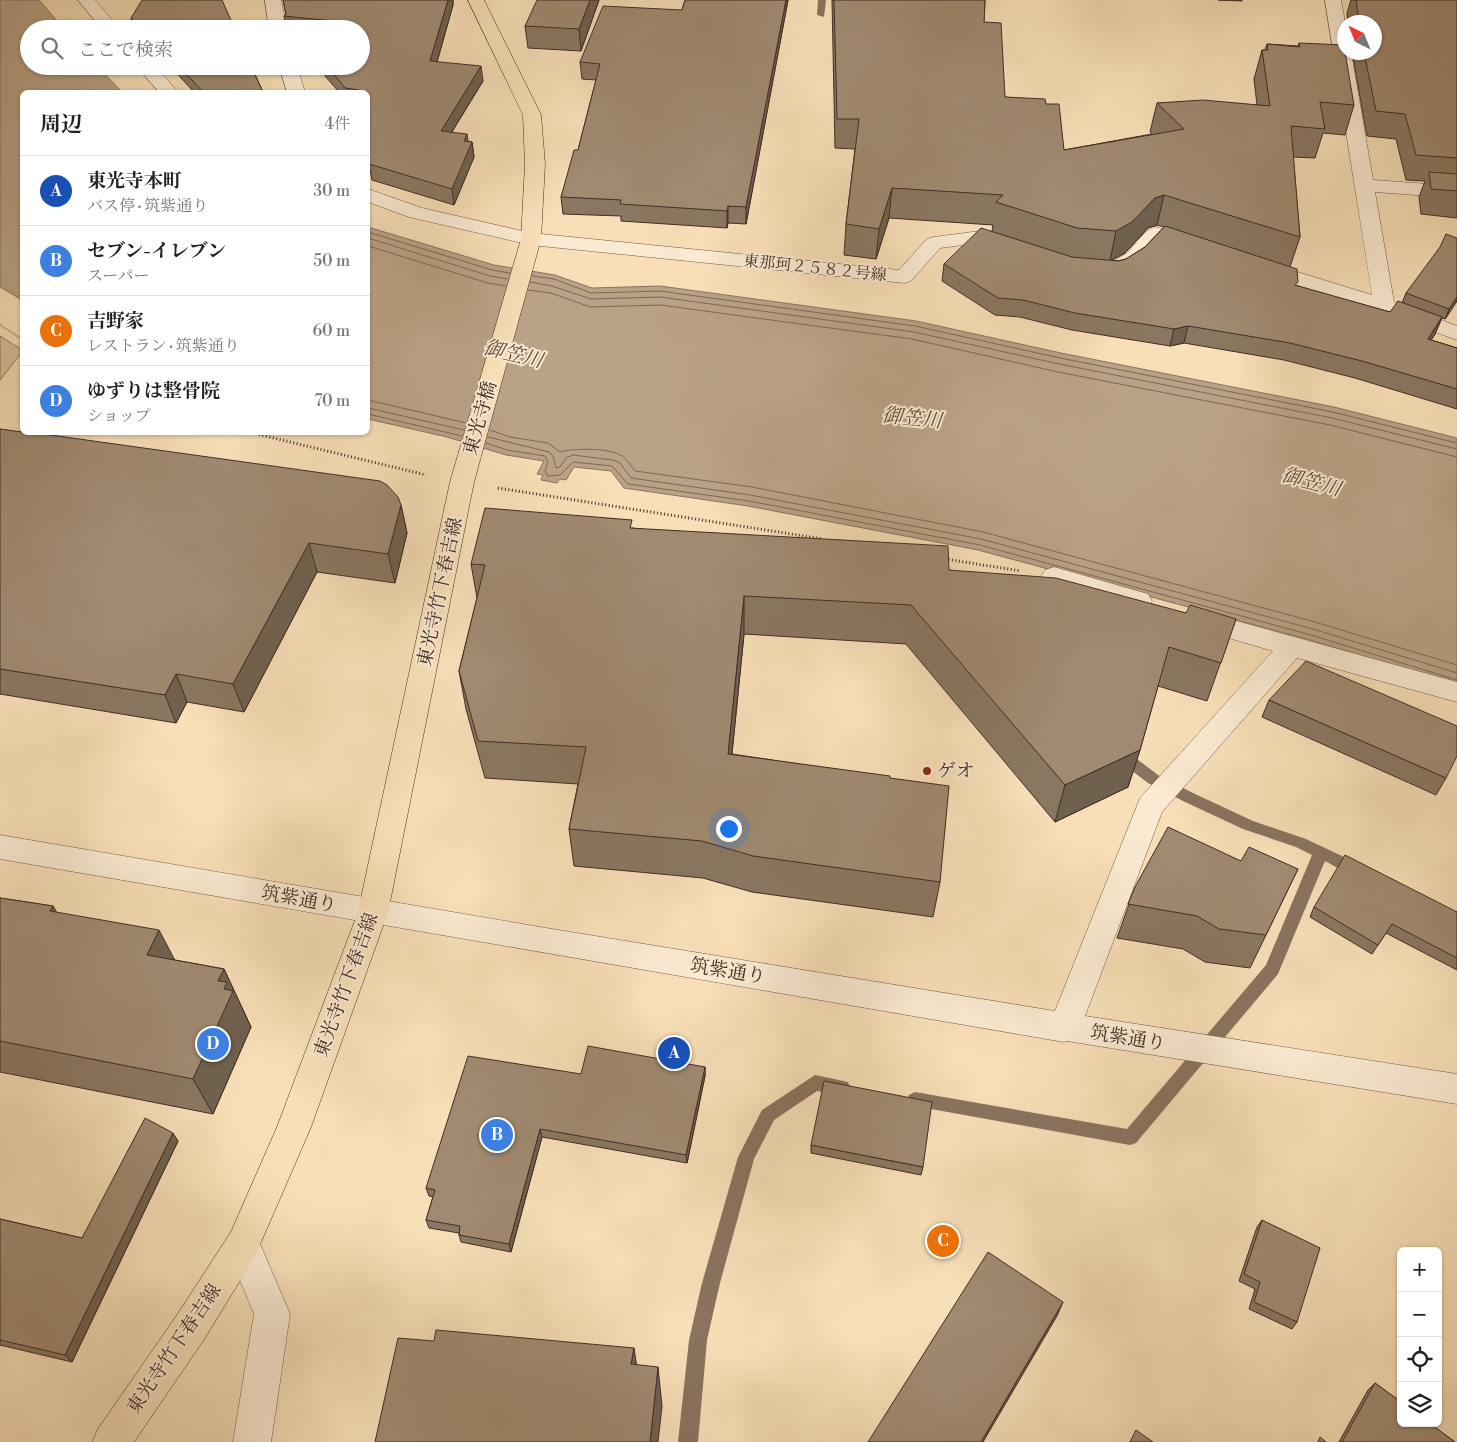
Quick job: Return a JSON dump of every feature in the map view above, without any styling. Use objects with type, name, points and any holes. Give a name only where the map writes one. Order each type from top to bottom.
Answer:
[{"type":"main road","name":"東光寺橋","points":[[462,482],[531,239],[535,164],[532,115],[476,0]]},
{"type":"main road","name":"東光寺竹下春吉線","points":[[111,1442],[192,1325],[243,1244],[294,1127],[373,912],[462,482]]},
{"type":"street","points":[[86,0],[104,20]]},
{"type":"street","points":[[273,0],[276,20]]},
{"type":"street","points":[[1333,0],[1384,306]]},
{"type":"street","points":[[153,75],[167,90]]},
{"type":"street","points":[[291,75],[295,90]]},
{"type":"street","points":[[1364,185],[1457,192]]},
{"type":"street","points":[[370,196],[416,213],[531,239]]},
{"type":"street","points":[[1096,268],[1114,270],[1133,258],[1156,233],[1213,252]]},
{"type":"street","name":"東那珂２５８２号線","points":[[531,239],[904,277],[934,243],[980,237],[1025,251]]},
{"type":"street","points":[[1241,261],[1384,306],[1457,333]]},
{"type":"street","points":[[1054,576],[1292,648],[1457,692]]},
{"type":"street","points":[[1064,1028],[1150,806],[1292,648]]},
{"type":"street","name":"筑紫通り","points":[[0,847],[373,912],[1064,1028],[1457,1089]]},
{"type":"street","points":[[243,1244],[272,1314],[252,1442]]},
{"type":"path","points":[[0,325],[20,338]]},
{"type":"path","points":[[260,435],[387,468],[462,482],[830,540]]},
{"type":"path","points":[[937,558],[1054,576]]},
{"type":"shaded area","points":[[0,336],[20,349],[20,355],[0,380]]},
{"type":"water","points":[[0,0],[39,0],[56,20],[20,20],[20,75],[106,75],[120,90],[20,90],[20,299],[0,287]]},
{"type":"water","name":"御笠川","points":[[370,228],[494,265],[555,275],[592,288],[660,286],[916,321],[1061,353],[1334,407],[1457,438],[1457,685],[1310,640],[978,550],[748,506],[624,488],[611,471],[574,467],[566,480],[560,479],[557,483],[541,480],[543,475],[537,474],[544,461],[506,455],[447,437],[370,419]]},
{"type":"building","points":[[142,0],[222,0],[231,20],[133,20],[131,18]]},
{"type":"building","points":[[283,0],[448,0],[430,61],[481,66],[441,131],[467,134],[464,141],[472,142],[452,189],[370,164],[370,90],[345,88],[334,75],[370,75],[370,20],[323,20],[284,16],[286,14]]},
{"type":"building","points":[[537,0],[590,0],[579,29],[525,26]]},
{"type":"building","points":[[685,0],[786,0],[746,207],[728,206],[727,211],[620,204],[621,200],[561,197],[574,150],[578,150],[600,64],[580,62],[603,6],[682,10]]},
{"type":"building","points":[[834,0],[985,0],[984,22],[1001,23],[1005,97],[1045,99],[1046,104],[1059,104],[1064,150],[1184,129],[1157,103],[1203,100],[1270,106],[1262,50],[1268,50],[1267,44],[1300,47],[1299,43],[1337,45],[1337,60],[1346,60],[1354,105],[1320,102],[1325,129],[1291,126],[1300,237],[1164,195],[1155,198],[1132,222],[1116,231],[1077,228],[996,202],[1003,195],[892,188],[879,229],[846,224],[859,119],[837,119]]},
{"type":"building","points":[[1356,0],[1457,0],[1457,158],[1416,155],[1405,114],[1376,111],[1366,60],[1382,60],[1382,15],[1358,15]]},
{"type":"building","points":[[187,75],[255,75],[262,90],[201,90]]},
{"type":"building","points":[[1429,172],[1457,174],[1457,191],[1431,189]]},
{"type":"building","points":[[1165,226],[1297,269],[1298,282],[1295,285],[1390,312],[1398,301],[1442,317],[1428,339],[1457,348],[1457,389],[1362,361],[1290,343],[1188,326],[1174,329],[1075,313],[1023,300],[998,298],[944,264],[981,228],[1072,257],[1118,261],[1126,259],[1145,247]]},
{"type":"building","points":[[1446,234],[1457,238],[1457,297],[1449,309],[1406,293],[1440,247]]},
{"type":"building","points":[[0,429],[20,432],[20,435],[50,435],[380,481],[387,485],[398,497],[401,505],[388,554],[309,543],[233,684],[176,674],[165,695],[0,669]]},
{"type":"building","points":[[485,508],[632,520],[630,528],[948,546],[949,570],[1056,578],[1186,613],[1190,605],[1236,619],[1221,663],[1169,647],[1140,750],[1065,785],[911,605],[744,596],[728,754],[949,786],[940,882],[753,856],[702,841],[569,829],[586,747],[478,741],[459,671],[485,565],[471,564]]},
{"type":"building","points":[[1306,661],[1457,726],[1457,756],[1446,778],[1269,700]]},
{"type":"building","points":[[1168,827],[1241,861],[1249,847],[1298,869],[1266,935],[1219,929],[1197,916],[1128,904],[1135,887]]},
{"type":"building","points":[[1345,855],[1457,912],[1457,958],[1392,924],[1378,945],[1314,907]]},
{"type":"building","points":[[0,898],[53,906],[50,911],[159,930],[147,955],[224,969],[218,981],[227,982],[224,989],[233,991],[193,1079],[0,1041]]},
{"type":"building","points":[[588,1046],[705,1067],[686,1155],[540,1129],[509,1244],[459,1235],[460,1226],[426,1220],[435,1190],[426,1188],[468,1056],[581,1074]]},
{"type":"building","points":[[824,1081],[932,1102],[923,1167],[811,1145]]},
{"type":"building","points":[[145,1118],[173,1133],[65,1355],[0,1340],[0,1219],[82,1238]]},
{"type":"building","points":[[1262,1220],[1320,1248],[1297,1322],[1254,1302],[1260,1282],[1244,1274]]},
{"type":"building","points":[[988,1252],[1063,1302],[981,1442],[868,1442]]},
{"type":"building","points":[[436,1330],[634,1348],[631,1364],[658,1367],[650,1442],[375,1442],[398,1338],[434,1341]]},
{"type":"building","points":[[1375,1383],[1397,1399],[1397,1427],[1434,1427],[1455,1442],[1342,1442]]},
{"type":"building","points":[[1136,1430],[1153,1442],[1130,1442]]},
{"type":"building","points":[[1320,1437],[1326,1442],[1318,1442]]},
{"type":"waterway","points":[[821,15],[822,0]]},
{"type":"waterway","points":[[1120,754],[1153,779],[1188,797],[1248,825],[1301,843],[1321,852]]},
{"type":"waterway","points":[[915,1100],[1130,1137],[1272,969],[1321,852]]},
{"type":"waterway","points":[[1321,852],[1358,870]]},
{"type":"waterway","points":[[688,1442],[698,1340],[711,1283],[746,1157],[768,1115],[815,1083],[842,1087]]},
{"type":"place","name":"ゲオ","points":[[927,771]]},
{"type":"place","name":"ゆずりは整骨院","points":[[213,1044]]},
{"type":"place","name":"東光寺本町","points":[[674,1053]]},
{"type":"place","name":"セブン-イレブン","points":[[497,1135]]},
{"type":"place","name":"吉野家","points":[[943,1241]]}]
